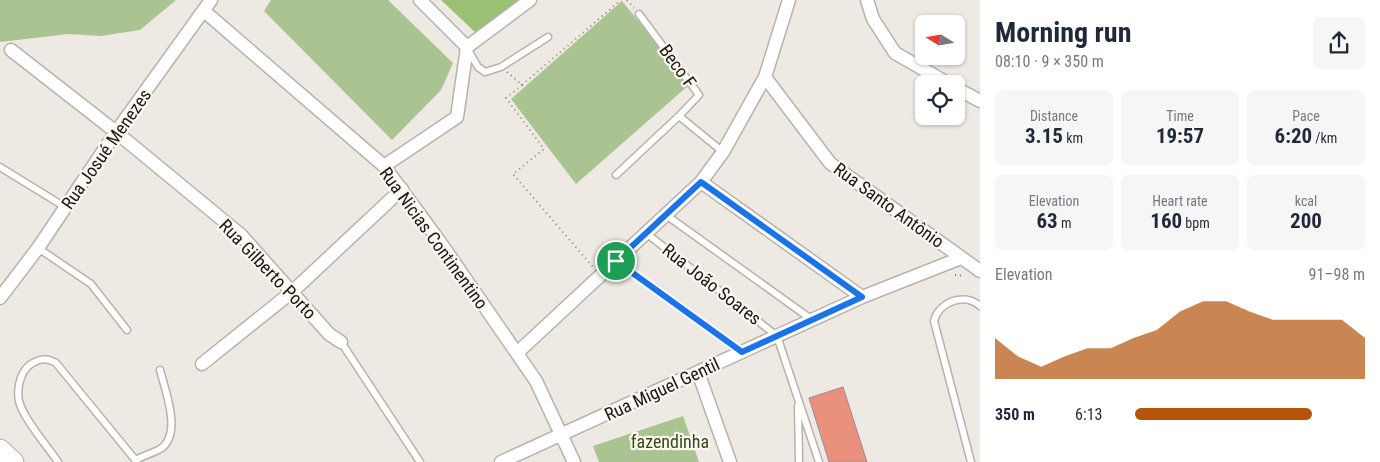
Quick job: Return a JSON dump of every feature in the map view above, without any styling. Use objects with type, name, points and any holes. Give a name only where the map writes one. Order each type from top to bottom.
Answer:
[{"type":"main road","points":[[0,449],[14,462]]},
{"type":"street","points":[[420,0],[467,47]]},
{"type":"street","points":[[384,166],[457,117],[467,47],[530,0]]},
{"type":"street","points":[[516,353],[701,182],[723,152],[765,77],[789,0]]},
{"type":"street","points":[[868,0],[873,19],[895,53],[933,75]]},
{"type":"street","name":"Rua Josué Menezes","points":[[0,298],[38,248],[116,132],[208,5]]},
{"type":"street","name":"Rua Nicias Continentino","points":[[208,5],[384,166],[536,380],[574,462]]},
{"type":"street","name":"Rua Gilberto Porto","points":[[11,50],[116,132],[240,235],[293,291],[329,334],[341,342]]},
{"type":"street","name":"Rua Santo Antônio","points":[[765,77],[830,163],[961,258],[976,276]]},
{"type":"street","points":[[965,93],[980,101]]},
{"type":"street","points":[[701,182],[862,297]]},
{"type":"street","points":[[202,364],[293,291],[402,189]]},
{"type":"street","name":"Rua Miguel Gentil","points":[[501,462],[862,297],[961,258]]},
{"type":"street","points":[[698,372],[730,462]]},
{"type":"lane","name":"Beco F","points":[[616,175],[699,95],[639,14]]},
{"type":"lane","points":[[467,47],[478,67],[485,72],[502,68],[548,37]]},
{"type":"lane","name":"Beco F","points":[[679,116],[723,152]]},
{"type":"lane","points":[[0,167],[65,207]]},
{"type":"lane","points":[[666,215],[812,320]]},
{"type":"lane","name":"Rua João Soares","points":[[646,233],[777,336]]},
{"type":"lane","points":[[38,248],[91,284],[127,330]]},
{"type":"lane","points":[[616,261],[742,352]]},
{"type":"lane","points":[[971,462],[934,321],[937,312],[943,305],[967,299],[974,300],[980,306]]},
{"type":"lane","points":[[777,336],[819,462]]},
{"type":"lane","name":"Rua Gilberto Porto","points":[[341,342],[420,462]]},
{"type":"lane","points":[[58,462],[20,406],[18,387],[26,368],[40,359],[48,359],[56,363],[136,461],[162,448],[170,437],[172,417],[160,370]]},
{"type":"lane","points":[[797,397],[799,462]]},
{"type":"path","points":[[600,276],[513,174],[544,150],[506,98],[621,0]]},
{"type":"path","points":[[502,68],[522,85]]},
{"type":"path","points":[[949,274],[976,276]]},
{"type":"green space","points":[[0,0],[176,0],[140,30],[101,36],[68,34],[0,42]]},
{"type":"green space","points":[[271,0],[388,0],[453,63],[441,90],[392,140],[264,11]]},
{"type":"green space","points":[[441,0],[522,0],[477,34]]},
{"type":"green space","points":[[622,1],[690,84],[576,184],[511,99]]},
{"type":"green space","name":"fazendinha","points":[[683,416],[699,462],[599,462],[593,446]]},
{"type":"building","points":[[843,387],[867,462],[829,462],[809,398]]},
{"type":"route","points":[[701,182],[862,297],[742,352],[616,261],[701,182]]}]
